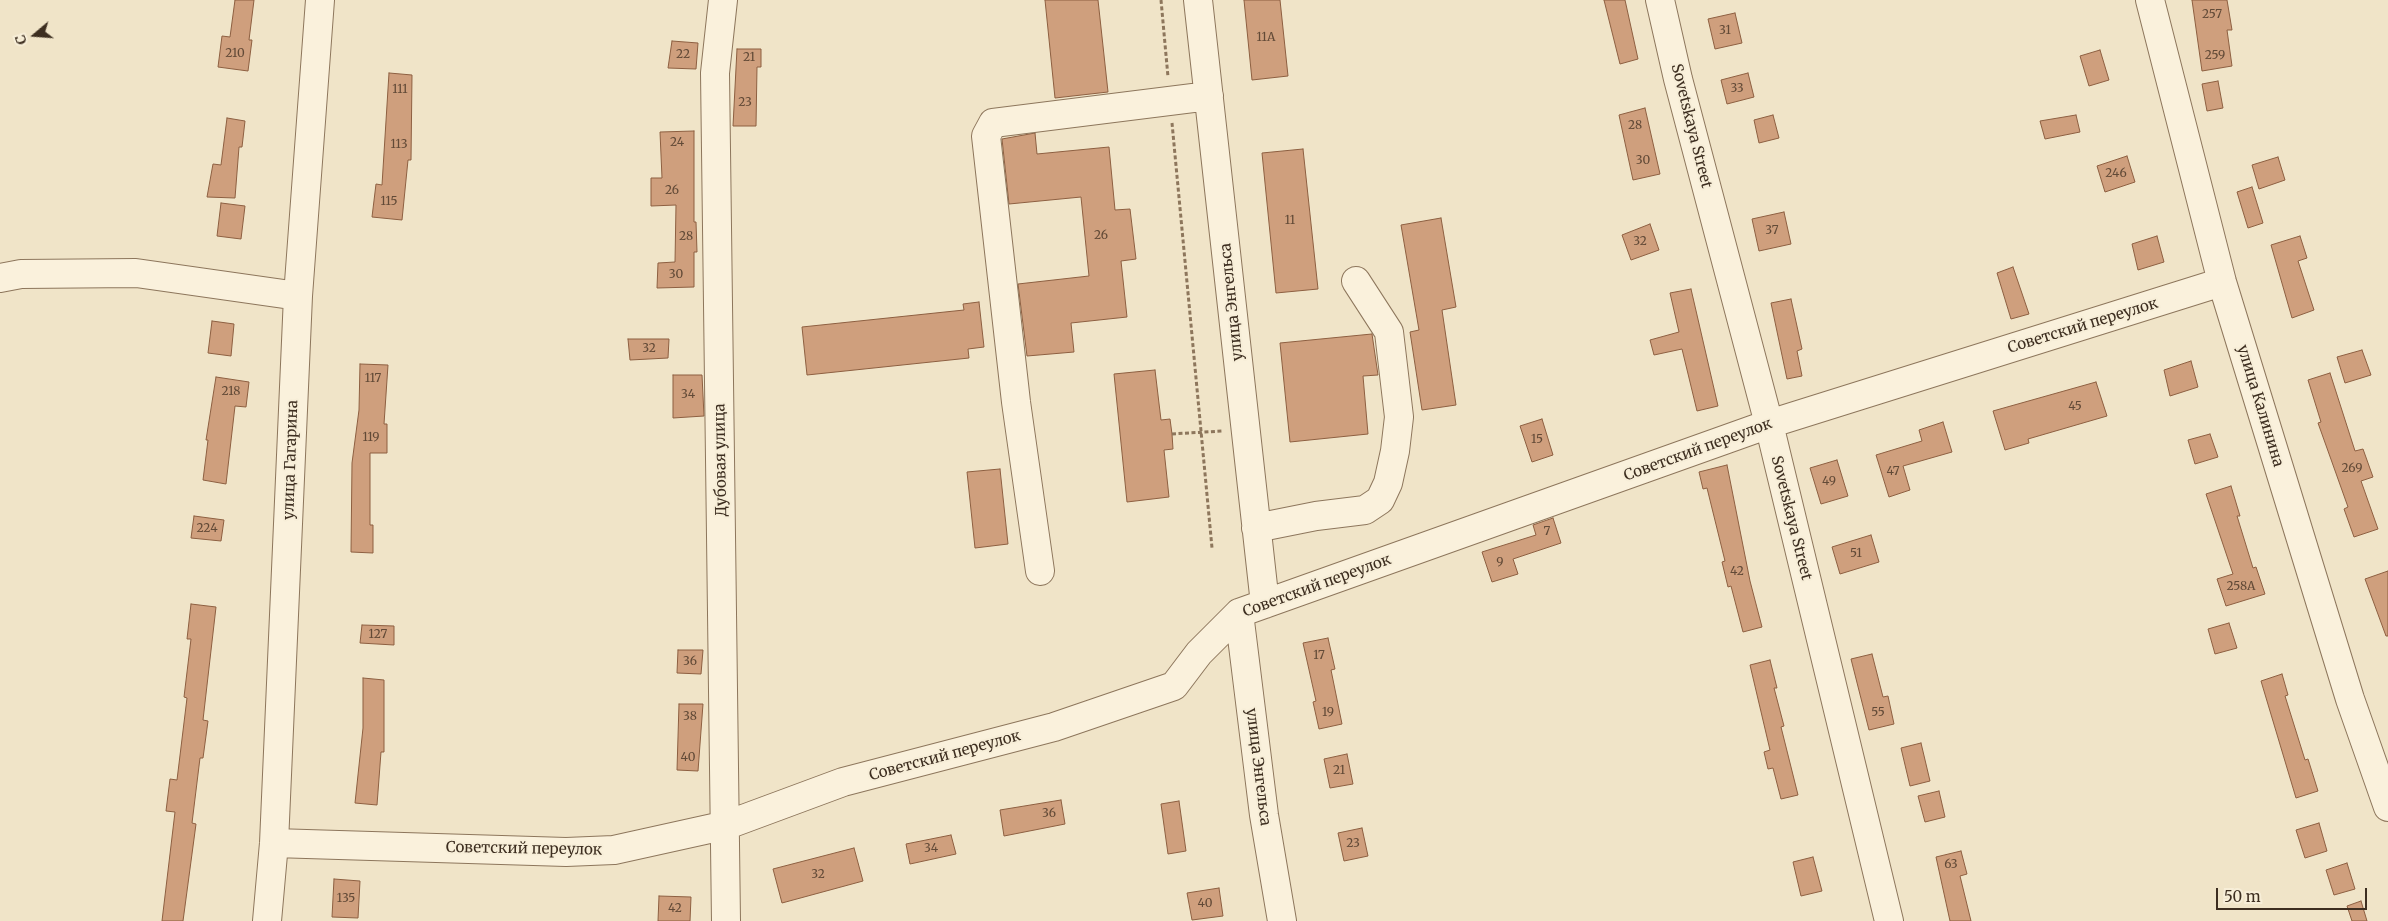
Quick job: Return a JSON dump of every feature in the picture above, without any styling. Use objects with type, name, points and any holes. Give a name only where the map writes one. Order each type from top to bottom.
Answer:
[{"type":"street","name":"улица Гагарина","points":[[267,921],[274,843],[298,296],[320,0]]},
{"type":"street","name":"Дубовая улица","points":[[723,0],[716,73],[726,921]]},
{"type":"street","name":"улица Энгельса","points":[[1198,0],[1265,604]]},
{"type":"street","name":"Sovetskaya Street","points":[[1660,0],[1678,79],[1769,424],[1889,921]]},
{"type":"street","name":"улица Калинина","points":[[2150,0],[2222,282],[2350,699],[2388,807]]},
{"type":"street","points":[[1040,571],[1016,402],[986,136],[993,123],[1209,96]]},
{"type":"street","points":[[0,278],[21,274],[136,273],[298,296]]},
{"type":"street","points":[[1256,528],[1316,516],[1365,510],[1380,500],[1388,483],[1395,451],[1399,417],[1389,332],[1356,281]]},
{"type":"street","name":"Советский переулок","points":[[274,843],[566,852],[614,850],[726,825],[843,782],[1054,727],[1174,686],[1199,653],[1240,613],[1769,424],[2222,282]]},
{"type":"street","name":"улица Энгельса","points":[[1240,613],[1264,815],[1282,921]]},
{"type":"path","points":[[1161,0],[1212,548]]},
{"type":"path","points":[[1172,434],[1245,428]]},
{"type":"building","points":[[235,0],[254,0],[249,40],[252,40],[248,71],[218,67],[222,36],[230,37]]},
{"type":"building","points":[[1045,0],[1098,0],[1108,92],[1055,98]]},
{"type":"building","points":[[1244,0],[1280,0],[1288,76],[1252,80]]},
{"type":"building","points":[[1604,0],[1625,0],[1638,59],[1620,64]]},
{"type":"building","points":[[2192,0],[2227,0],[2232,30],[2227,30],[2232,66],[2202,71]]},
{"type":"building","points":[[1735,13],[1742,43],[1715,49],[1708,19]]},
{"type":"building","points":[[672,41],[698,43],[696,69],[668,68]]},
{"type":"building","points":[[737,49],[761,49],[761,67],[757,67],[756,126],[733,126]]},
{"type":"building","points":[[2100,50],[2109,80],[2089,86],[2080,56]]},
{"type":"building","points":[[389,73],[412,75],[411,160],[408,160],[402,220],[372,217],[376,184],[382,185]]},
{"type":"building","points":[[1748,73],[1754,97],[1727,104],[1721,80]]},
{"type":"building","points":[[2218,81],[2223,108],[2207,111],[2202,84]]},
{"type":"building","points":[[1645,108],[1660,174],[1633,180],[1619,115]]},
{"type":"building","points":[[1773,115],[1779,138],[1759,143],[1754,120]]},
{"type":"building","points":[[2076,115],[2080,132],[2045,139],[2040,121]]},
{"type":"building","points":[[227,118],[245,121],[242,147],[239,147],[235,198],[207,197],[213,164],[221,165]]},
{"type":"building","points":[[694,131],[694,222],[696,222],[697,252],[694,252],[694,287],[657,288],[658,263],[675,262],[676,205],[651,206],[651,178],[662,178],[660,132]]},
{"type":"building","points":[[1035,133],[1037,154],[1109,147],[1115,210],[1130,209],[1136,259],[1121,261],[1127,317],[1071,323],[1074,352],[1027,356],[1018,284],[1089,276],[1081,197],[1009,204],[1002,139]]},
{"type":"building","points":[[1303,149],[1318,289],[1276,293],[1262,153]]},
{"type":"building","points":[[2127,156],[2135,182],[2105,192],[2097,166]]},
{"type":"building","points":[[2278,157],[2285,180],[2259,189],[2252,165]]},
{"type":"building","points":[[2252,187],[2263,223],[2248,228],[2237,192]]},
{"type":"building","points":[[221,203],[245,206],[241,239],[217,236]]},
{"type":"building","points":[[1784,212],[1791,244],[1759,251],[1752,219]]},
{"type":"building","points":[[1441,218],[1456,307],[1442,310],[1456,405],[1422,410],[1410,332],[1419,330],[1401,225]]},
{"type":"building","points":[[1650,224],[1659,250],[1631,260],[1622,235]]},
{"type":"building","points":[[2157,236],[2164,262],[2138,270],[2132,244]]},
{"type":"building","points":[[2300,236],[2307,258],[2298,261],[2314,310],[2292,318],[2271,245]]},
{"type":"building","points":[[2013,267],[2029,314],[2011,319],[1997,273]]},
{"type":"building","points":[[1691,289],[1718,406],[1697,411],[1682,349],[1654,355],[1650,340],[1679,332],[1670,293]]},
{"type":"building","points":[[1791,299],[1802,349],[1797,351],[1802,376],[1787,379],[1771,303]]},
{"type":"building","points":[[979,302],[984,347],[968,349],[969,358],[807,375],[802,327],[964,310],[963,304]]},
{"type":"building","points":[[212,321],[234,324],[231,356],[208,353]]},
{"type":"building","points":[[1372,334],[1378,375],[1363,376],[1368,434],[1290,442],[1280,343]]},
{"type":"building","points":[[628,339],[669,339],[668,358],[630,360]]},
{"type":"building","points":[[2362,350],[2371,375],[2345,383],[2337,357]]},
{"type":"building","points":[[2191,361],[2198,387],[2170,396],[2164,370]]},
{"type":"building","points":[[360,364],[388,365],[384,424],[387,424],[387,453],[370,453],[370,525],[373,525],[373,553],[351,552],[352,463],[359,410]]},
{"type":"building","points":[[1155,370],[1161,420],[1170,419],[1172,434],[1173,449],[1164,450],[1169,497],[1127,502],[1114,374]]},
{"type":"building","points":[[2330,373],[2355,451],[2363,449],[2373,477],[2361,481],[2378,529],[2354,537],[2344,509],[2348,507],[2318,423],[2321,422],[2308,380]]},
{"type":"building","points":[[673,375],[702,375],[704,416],[673,418]]},
{"type":"building","points":[[216,377],[249,382],[246,407],[235,406],[226,484],[203,480],[208,440],[206,440]]},
{"type":"building","points":[[2096,382],[2107,416],[2028,439],[2029,443],[2005,450],[1993,411]]},
{"type":"building","points":[[1542,419],[1553,455],[1532,462],[1520,426]]},
{"type":"building","points":[[1943,422],[1952,452],[1903,466],[1910,490],[1889,497],[1876,455],[1922,441],[1919,430]]},
{"type":"building","points":[[2210,434],[2218,457],[2195,464],[2188,440]]},
{"type":"building","points":[[1837,460],[1848,496],[1821,504],[1810,468]]},
{"type":"building","points":[[1727,465],[1750,581],[1762,627],[1743,632],[1731,586],[1728,587],[1722,562],[1725,561],[1707,488],[1703,489],[1699,472]]},
{"type":"building","points":[[1000,469],[1008,544],[975,548],[967,472]]},
{"type":"building","points":[[2231,486],[2240,516],[2237,516],[2253,568],[2256,567],[2265,594],[2226,606],[2217,579],[2233,574],[2206,494]]},
{"type":"building","points":[[194,516],[224,520],[221,541],[191,538]]},
{"type":"building","points":[[1553,518],[1561,543],[1513,559],[1518,574],[1492,582],[1482,552],[1536,535],[1533,525]]},
{"type":"building","points":[[1871,535],[1879,562],[1840,574],[1832,547]]},
{"type":"building","points":[[2388,571],[2388,636],[2386,636],[2365,579]]},
{"type":"building","points":[[191,604],[216,607],[203,720],[208,721],[203,758],[200,758],[192,823],[196,824],[183,921],[162,921],[175,812],[166,811],[170,779],[177,780],[187,698],[184,697],[191,639],[187,639]]},
{"type":"building","points":[[2229,623],[2237,648],[2215,654],[2208,629]]},
{"type":"building","points":[[362,625],[394,626],[394,645],[360,643]]},
{"type":"building","points":[[1328,638],[1335,669],[1331,670],[1342,724],[1319,729],[1313,702],[1316,701],[1303,643]]},
{"type":"building","points":[[678,650],[703,650],[701,674],[677,673]]},
{"type":"building","points":[[1872,654],[1883,697],[1888,696],[1894,724],[1869,730],[1851,659]]},
{"type":"building","points":[[1770,660],[1777,688],[1774,688],[1784,726],[1781,727],[1798,795],[1781,799],[1773,768],[1768,769],[1764,752],[1770,750],[1750,665]]},
{"type":"building","points":[[2282,674],[2288,695],[2285,696],[2305,760],[2308,759],[2318,791],[2296,798],[2261,681]]},
{"type":"building","points":[[363,678],[384,680],[384,752],[381,752],[377,805],[355,803],[363,728]]},
{"type":"building","points":[[679,704],[703,704],[698,771],[677,770]]},
{"type":"building","points":[[1921,743],[1930,781],[1910,786],[1901,748]]},
{"type":"building","points":[[1347,754],[1353,784],[1330,788],[1324,759]]},
{"type":"building","points":[[1939,791],[1945,817],[1925,822],[1918,796]]},
{"type":"building","points":[[1061,800],[1065,824],[1004,836],[1000,810]]},
{"type":"building","points":[[1179,801],[1186,851],[1168,854],[1161,804]]},
{"type":"building","points":[[2319,823],[2327,851],[2305,858],[2296,830]]},
{"type":"building","points":[[1362,828],[1368,856],[1344,861],[1338,833]]},
{"type":"building","points":[[951,835],[956,854],[910,864],[906,844]]},
{"type":"building","points":[[854,848],[863,881],[782,903],[773,869]]},
{"type":"building","points":[[1961,851],[1967,874],[1960,876],[1971,921],[1950,921],[1936,857]]},
{"type":"building","points":[[1813,857],[1822,891],[1801,896],[1793,862]]},
{"type":"building","points":[[2347,863],[2355,889],[2334,895],[2326,870]]},
{"type":"building","points":[[334,879],[360,881],[358,918],[332,917]]},
{"type":"building","points":[[1219,888],[1223,916],[1192,920],[1187,893]]},
{"type":"building","points":[[659,896],[691,897],[690,921],[658,921]]},
{"type":"building","points":[[2361,901],[2367,921],[2352,921],[2347,906]]}]
